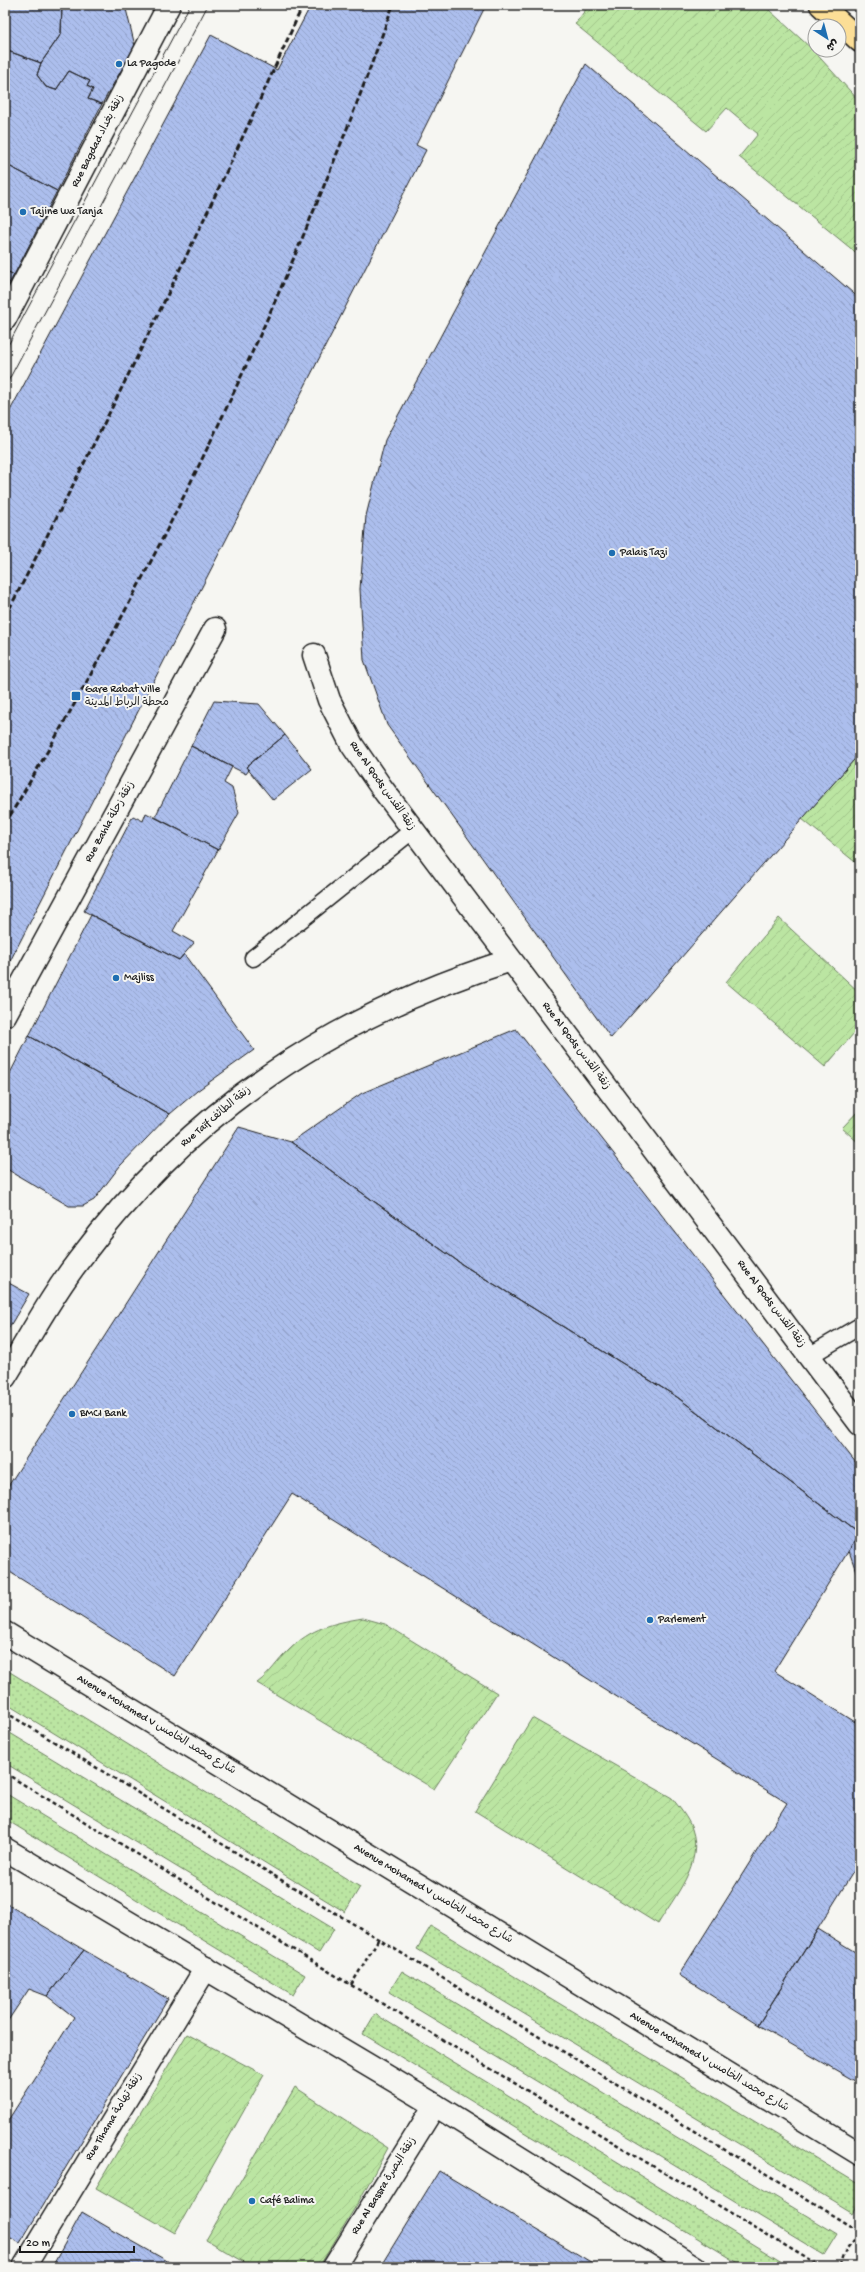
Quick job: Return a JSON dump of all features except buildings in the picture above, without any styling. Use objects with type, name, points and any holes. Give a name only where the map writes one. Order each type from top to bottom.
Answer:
[{"type":"main road","points":[[822,5],[860,41]]},
{"type":"street","name":"Rue Bagdad زنقة بغداد","points":[[5,320],[169,5]]},
{"type":"street","name":"Rue Zahla زنقة زحلة","points":[[5,1015],[215,629]]},
{"type":"street","name":"Rue Al Qods زنقة القدس","points":[[314,655],[330,700],[352,745],[413,830],[858,1418]]},
{"type":"street","name":"Rue Taïf زنقة الطائف","points":[[5,1377],[48,1305],[78,1261],[112,1218],[147,1178],[226,1106],[289,1062],[361,1019],[410,996],[460,976],[511,960]]},
{"type":"street","name":"Avenue Mohamed V شارع محمد الخامس","points":[[5,1633],[860,2154]]},
{"type":"street","points":[[5,1849],[435,2105],[695,2267]]},
{"type":"street","name":"Rue Tihama زنقة تهامة","points":[[24,2267],[206,1968]]},
{"type":"street","name":"Rue Al Bassra زنقة البصرة","points":[[334,2267],[435,2105]]},
{"type":"lane","points":[[253,958],[413,830]]},
{"type":"lane","points":[[810,1356],[860,1326]]},
{"type":"path","points":[[5,1712],[860,2232]]},
{"type":"path","points":[[5,1773],[351,1985],[821,2267]]},
{"type":"path","points":[[351,1985],[378,1940]]},
{"type":"path","points":[[840,2267],[844,2253],[852,2242],[860,2235]]},
{"type":"green space","points":[[589,5],[763,5],[807,45],[807,58],[820,58],[860,102],[860,256],[739,157],[758,134],[727,108],[706,131],[575,24]]},
{"type":"green space","points":[[860,753],[860,866],[802,819]]},
{"type":"green space","points":[[779,918],[860,993],[860,1026],[825,1067],[726,982]]},
{"type":"green space","points":[[860,1109],[860,1144],[842,1128]]},
{"type":"green space","points":[[363,1618],[385,1624],[497,1693],[434,1789],[257,1683],[289,1650],[306,1636],[332,1625]]},
{"type":"green space","points":[[5,1669],[360,1887],[345,1912],[5,1703]]},
{"type":"green space","points":[[532,1718],[672,1798],[686,1817],[692,1829],[695,1842],[691,1867],[686,1879],[658,1924],[475,1811]]},
{"type":"green space","points":[[5,1730],[334,1929],[319,1953],[5,1763]]},
{"type":"green space","points":[[5,1793],[305,1975],[293,1995],[5,1819]]},
{"type":"green space","points":[[431,1926],[860,2185],[860,2201],[853,2213],[417,1949]]},
{"type":"green space","points":[[402,1971],[837,2234],[824,2255],[389,1992]]},
{"type":"green space","points":[[375,2014],[790,2267],[745,2267],[363,2034]]},
{"type":"green space","points":[[187,2034],[264,2075],[175,2233],[96,2188]]},
{"type":"green space","points":[[295,2087],[388,2148],[359,2201],[319,2267],[253,2267],[206,2240]]},
{"type":"tram line","points":[[5,351],[190,5]]},
{"type":"tram line","points":[[5,387],[208,5]]},
{"type":"railway","points":[[5,617],[83,466],[196,237],[303,5]]},
{"type":"railway","points":[[5,824],[99,660],[186,492],[227,406],[267,320],[304,233],[354,111],[393,5]]},
{"type":"place","name":"La Pagode","points":[[119,64]]},
{"type":"place","name":"Tajine wa Tanja","points":[[23,212]]},
{"type":"place","name":"Palais Tazi","points":[[612,553]]},
{"type":"place","name":"Gare Rabat Ville محطة الرباط المدينة","points":[[76,696]]},
{"type":"place","name":"Majliss","points":[[116,978]]},
{"type":"place","name":"BMCI Bank","points":[[72,1414]]},
{"type":"place","name":"Parlement","points":[[650,1620]]},
{"type":"place","name":"Café Balima","points":[[252,2201]]}]
